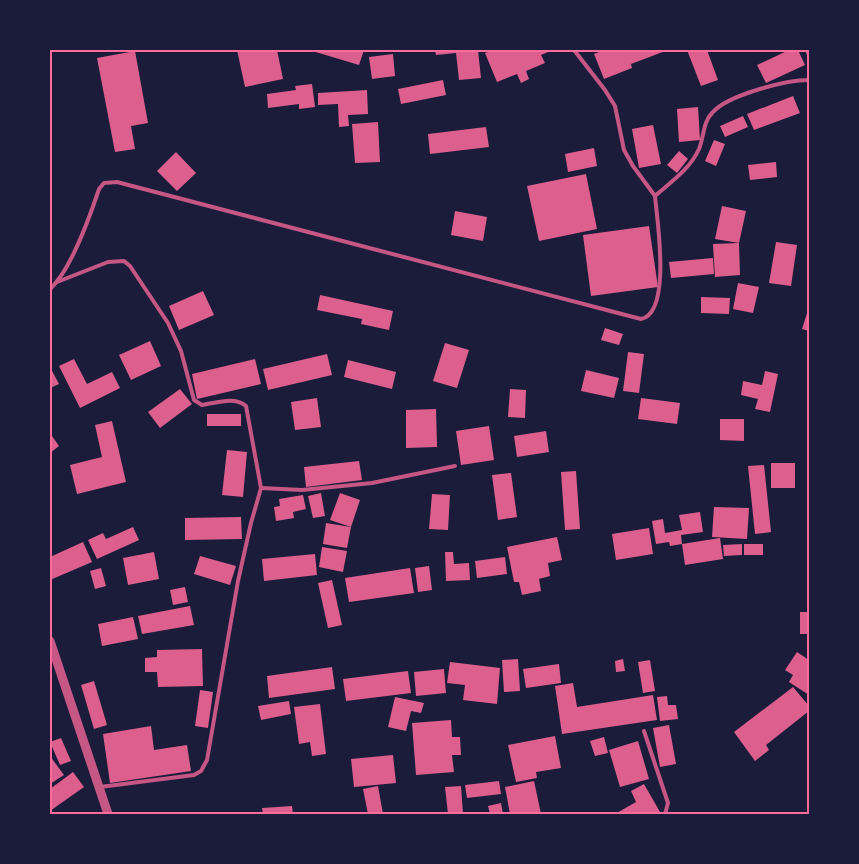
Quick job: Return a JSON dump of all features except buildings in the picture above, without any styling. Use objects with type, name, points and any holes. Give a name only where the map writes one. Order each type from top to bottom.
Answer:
[{"type":"street","points":[[50,640],[108,814]]},
{"type":"lane","points":[[50,289],[57,282],[72,255],[99,189],[104,183],[117,182],[641,319],[646,318],[651,314],[660,288],[655,196],[624,150],[615,106],[574,50]]},
{"type":"lane","points":[[807,50],[809,55]]},
{"type":"lane","points":[[655,196],[687,168],[699,148],[711,113],[731,100],[752,92],[808,80],[809,75]]},
{"type":"lane","points":[[57,282],[108,262],[124,261],[130,266],[171,330],[181,351],[194,400],[202,405],[236,401],[242,402],[246,406],[261,488],[238,581],[207,760],[204,767],[194,775],[98,787]]},
{"type":"lane","points":[[261,488],[302,490],[372,483],[455,466]]},
{"type":"lane","points":[[644,731],[668,803],[665,814]]}]
